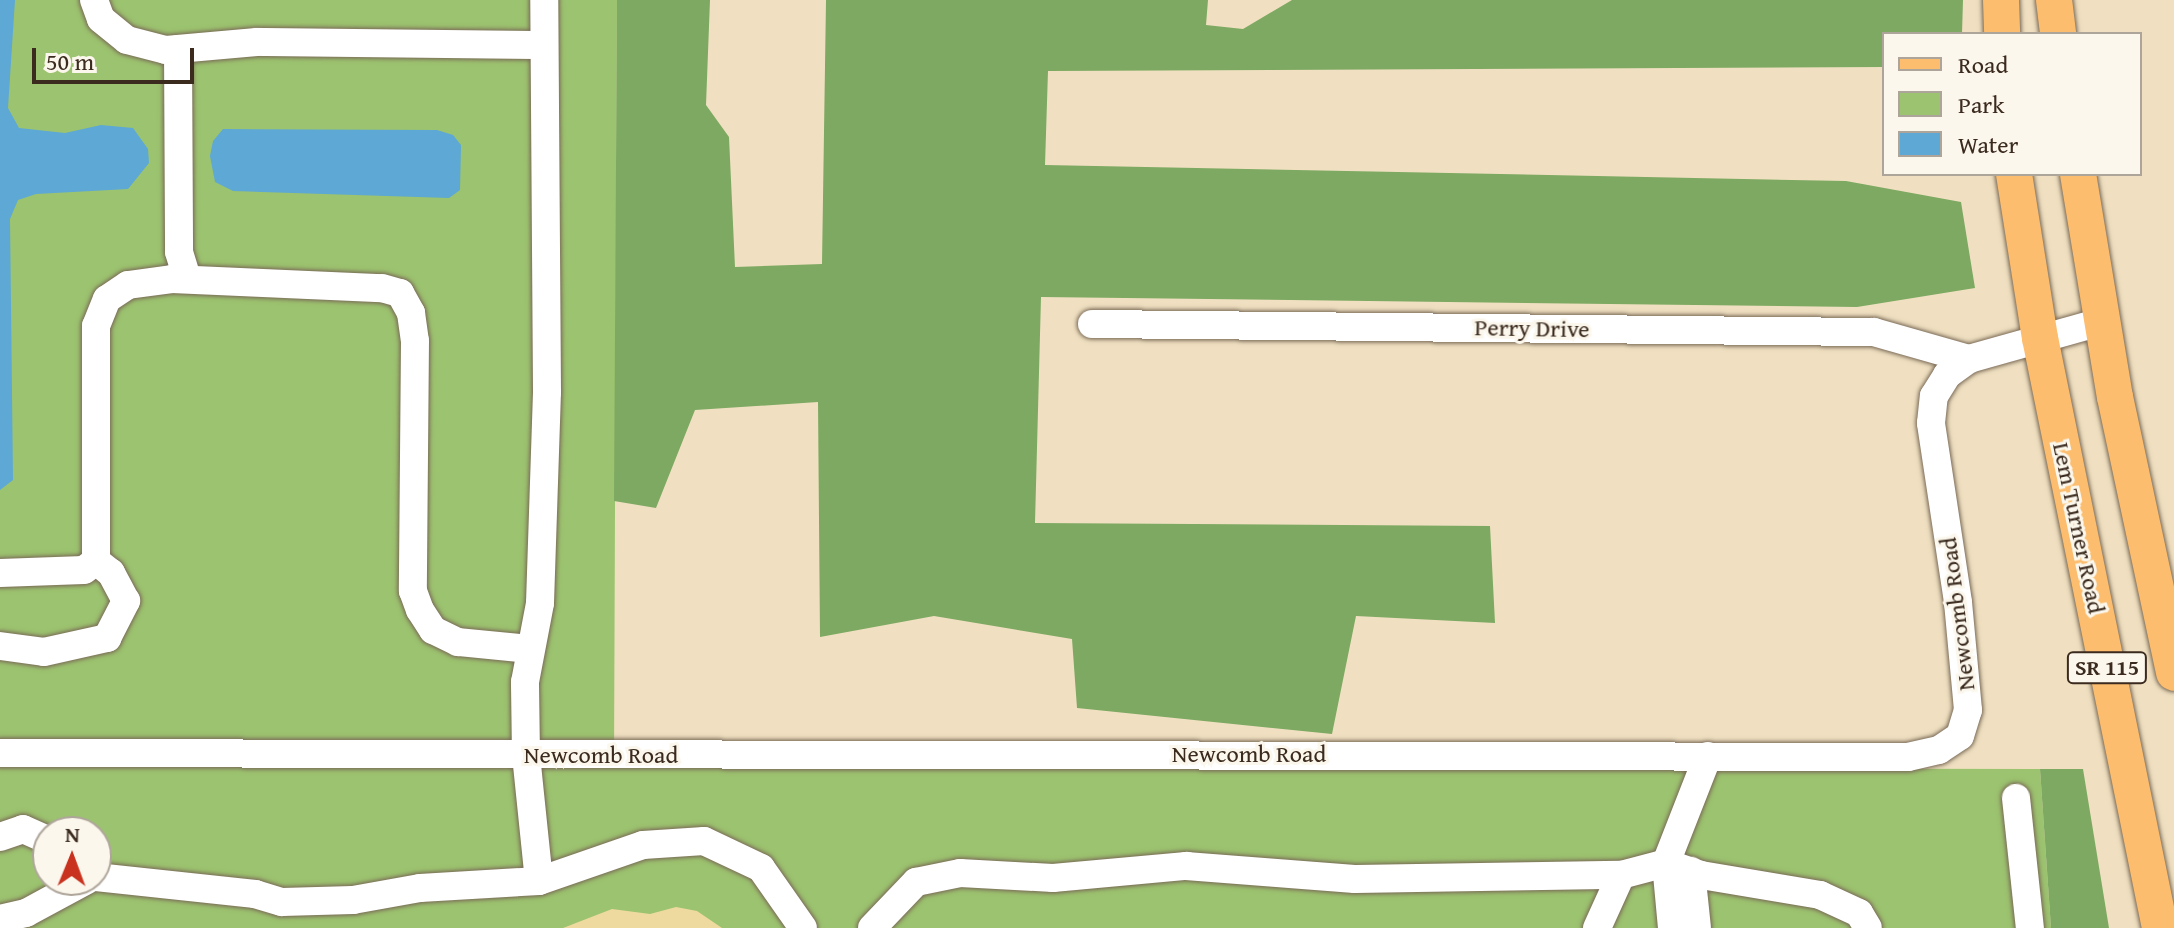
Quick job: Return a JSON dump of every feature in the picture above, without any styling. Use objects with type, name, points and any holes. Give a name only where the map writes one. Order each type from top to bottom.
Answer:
[{"type":"main road","points":[[2001,0],[2002,32]]},
{"type":"main road","points":[[2054,0],[2058,32]]},
{"type":"main road","name":"Lem Turner Road","points":[[2014,176],[2040,338],[2160,928]]},
{"type":"main road","name":"SR 115","points":[[2078,176],[2101,322],[2174,673]]},
{"type":"street","points":[[94,0],[101,19],[127,40],[178,49],[257,42],[543,45]]},
{"type":"street","points":[[539,881],[526,756],[529,649],[540,603],[547,392],[544,0]]},
{"type":"street","points":[[178,49],[179,252],[187,279]]},
{"type":"street","points":[[96,561],[96,326],[107,299],[128,285],[187,279],[382,288],[400,293],[411,313],[415,341],[413,591],[420,610],[433,630],[458,642],[529,649]]},
{"type":"street","name":"Newcomb Road","points":[[0,753],[1908,757],[1939,750],[1960,736],[1968,710],[1961,633],[1931,423],[1934,396],[1947,375],[1969,359],[2101,322]]},
{"type":"street","name":"Perry Drive","points":[[1092,324],[1874,332],[1969,359]]},
{"type":"street","points":[[0,573],[84,570],[96,561]]},
{"type":"street","points":[[0,646],[44,652],[107,638],[126,601],[111,573],[96,561]]},
{"type":"street","points":[[1672,928],[1678,867],[1708,756]]},
{"type":"street","points":[[2016,798],[2030,928]]},
{"type":"street","points":[[0,837],[23,829],[32,833]]},
{"type":"street","points":[[112,879],[255,894],[282,902],[353,900],[420,888],[539,881],[643,845],[704,841],[761,868],[803,928]]},
{"type":"street","points":[[872,928],[916,882],[960,873],[1053,878],[1186,866],[1355,879],[1512,873],[1621,875],[1678,867],[1820,895],[1859,913],[1868,928]]},
{"type":"street","points":[[1678,867],[1697,928]]},
{"type":"street","points":[[1597,928],[1621,875]]},
{"type":"street","points":[[0,919],[26,913],[57,896]]},
{"type":"green space","points":[[0,0],[617,0],[614,766],[2040,769],[2051,928],[0,928]]},
{"type":"green space","points":[[617,0],[710,0],[706,105],[729,137],[735,267],[822,264],[826,0],[1208,0],[1206,25],[1243,29],[1292,0],[1963,0],[1962,32],[1882,32],[1882,67],[1048,71],[1045,165],[1846,181],[1961,202],[1975,288],[1857,307],[1041,297],[1035,523],[1490,526],[1495,623],[1356,616],[1332,734],[1077,708],[1072,639],[934,616],[820,637],[818,402],[695,410],[656,508],[614,501]]},
{"type":"green space","points":[[2040,769],[2083,769],[2109,928],[2051,928]]},
{"type":"sand","points":[[676,907],[697,911],[722,928],[563,928],[612,909],[650,914]]},
{"type":"water","points":[[0,0],[15,0],[8,108],[19,128],[65,133],[101,125],[133,128],[148,149],[149,163],[128,189],[36,194],[18,200],[10,219],[13,480],[0,490]]},
{"type":"water","points":[[223,129],[437,130],[453,135],[461,145],[460,190],[449,198],[233,191],[215,182],[210,156],[213,141]]}]
